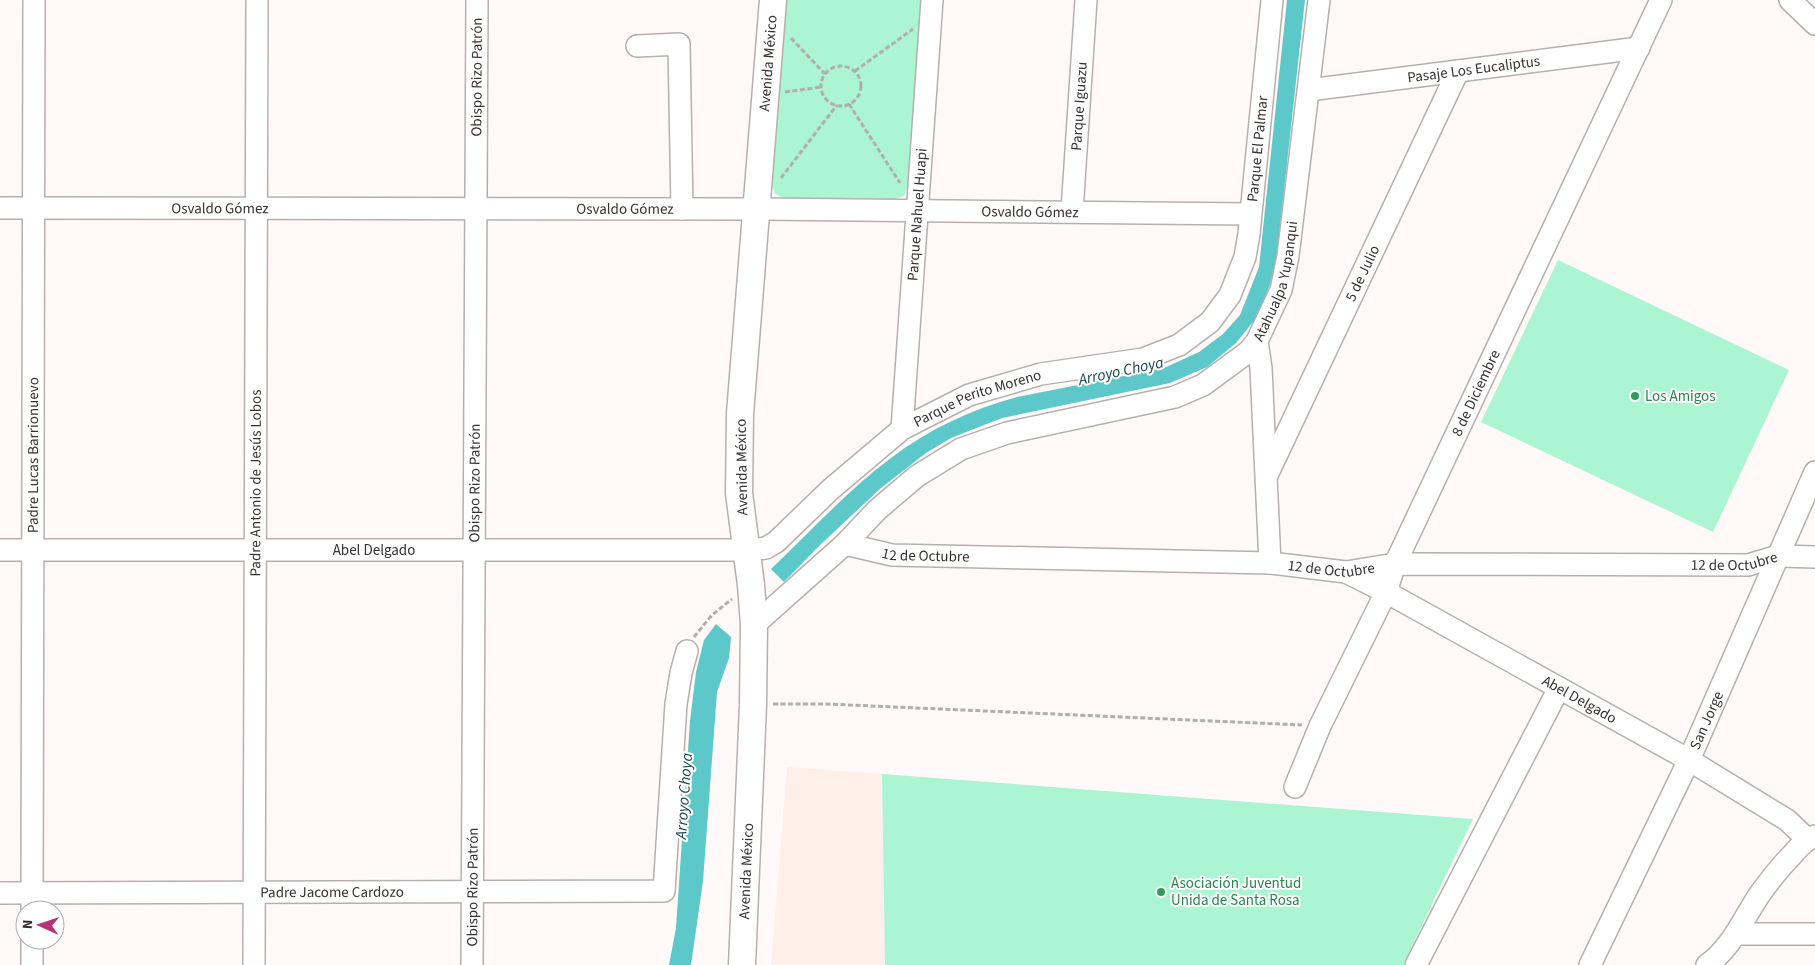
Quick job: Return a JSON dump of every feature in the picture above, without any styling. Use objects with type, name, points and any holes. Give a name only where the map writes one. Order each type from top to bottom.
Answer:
[{"type":"main road","name":"Avenida México","points":[[742,965],[753,705],[754,625],[751,585],[739,493],[738,456],[772,9]]},
{"type":"street","name":"Padre Lucas Barrionuevo","points":[[32,900],[34,0]]},
{"type":"street","name":"Padre Antonio de Jesús Lobos","points":[[254,965],[257,0]]},
{"type":"street","name":"Obispo Rizo Patrón","points":[[472,965],[477,0]]},
{"type":"street","name":"Parque Iguazu","points":[[1072,211],[1086,0]]},
{"type":"street","name":"Parque El Palmar","points":[[1230,295],[1244,257],[1272,0]]},
{"type":"street","name":"Atahualpa Yupanqui","points":[[1270,563],[1261,368],[1257,341],[1281,290],[1288,256],[1319,0]]},
{"type":"street","name":"8 de Diciembre","points":[[1295,787],[1320,726],[1386,592],[1395,564],[1661,0]]},
{"type":"street","points":[[1790,0],[1815,24]]},
{"type":"street","name":"Parque Nahuel Huapi","points":[[902,429],[932,8]]},
{"type":"street","points":[[637,46],[680,44],[682,209]]},
{"type":"street","name":"Pasaje Los Eucaliptus","points":[[1309,90],[1639,48]]},
{"type":"street","name":"5 de Julio","points":[[1267,475],[1458,71]]},
{"type":"street","name":"Osvaldo Gómez","points":[[0,208],[756,209],[1250,214]]},
{"type":"street","name":"Parque Perito Moreno","points":[[746,550],[766,548],[776,542],[832,488],[902,429],[977,392],[1041,374],[1142,359],[1179,345],[1210,322],[1230,295]]},
{"type":"street","points":[[754,625],[845,544],[878,510],[917,476],[961,449],[1007,432],[1175,397],[1203,385],[1248,352],[1257,341]]},
{"type":"street","name":"San Jorge","points":[[1590,965],[1689,760],[1815,472]]},
{"type":"street","name":"12 de Octubre","points":[[845,544],[892,556],[1270,563],[1346,572],[1395,564],[1748,566],[1778,556],[1815,557]]},
{"type":"street","name":"Abel Delgado","points":[[0,550],[746,550]]},
{"type":"street","name":"Abel Delgado","points":[[1346,572],[1386,592],[1689,760],[1787,820],[1811,837]]},
{"type":"street","name":"Padre Jacome Cardozo","points":[[57,900],[254,892],[664,891],[676,704],[687,651]]},
{"type":"street","points":[[1416,965],[1559,688]]},
{"type":"street","points":[[1707,965],[1718,957],[1736,934],[1762,890],[1811,837]]},
{"type":"street","name":"Padre Jacome Cardozo","points":[[0,893],[28,900]]},
{"type":"street","points":[[1736,934],[1815,934]]},
{"type":"street","points":[[32,950],[32,965]]},
{"type":"path","points":[[855,71],[932,8]]},
{"type":"path","points":[[772,9],[825,74]]},
{"type":"path","points":[[836,67],[849,68],[855,71],[861,83],[861,89],[855,100],[850,104],[837,105],[826,99],[821,87],[825,74],[836,67]]},
{"type":"path","points":[[765,94],[821,87]]},
{"type":"path","points":[[850,104],[918,211]]},
{"type":"path","points":[[779,180],[837,105]]},
{"type":"path","points":[[687,651],[697,632],[712,615],[751,585]]},
{"type":"path","points":[[753,705],[787,703],[1320,726]]},
{"type":"shaded area","points":[[787,767],[882,774],[885,965],[771,965]]},
{"type":"green space","points":[[785,0],[923,0],[909,183],[904,196],[895,199],[784,198],[775,194],[771,183]]},
{"type":"green space","name":"Los Amigos","points":[[1558,260],[1789,370],[1713,532],[1481,422]]},
{"type":"green space","name":"Asociación Juventud Unida de Santa Rosa","points":[[882,774],[1473,819],[1403,965],[885,965]]},
{"type":"water","points":[[1287,0],[1305,0],[1275,272],[1257,317],[1236,343],[1207,367],[1170,383],[1002,418],[951,438],[926,453],[881,488],[820,545],[784,582],[771,569],[875,470],[920,438],[967,414],[1017,397],[1164,368],[1199,352],[1223,334],[1240,315],[1259,267]]},
{"type":"water","points":[[716,624],[731,637],[729,658],[717,692],[703,881],[691,965],[669,965],[676,928],[690,721],[696,672],[704,640]]},
{"type":"place","name":"Los Amigos","points":[[1635,396]]},
{"type":"place","name":"Asociación Juventud Unida de Santa Rosa","points":[[1161,892]]},
{"type":"water label","name":"Arroyo Choya","points":[[1121,371]]},
{"type":"water label","name":"Arroyo Choya","points":[[684,796]]}]
